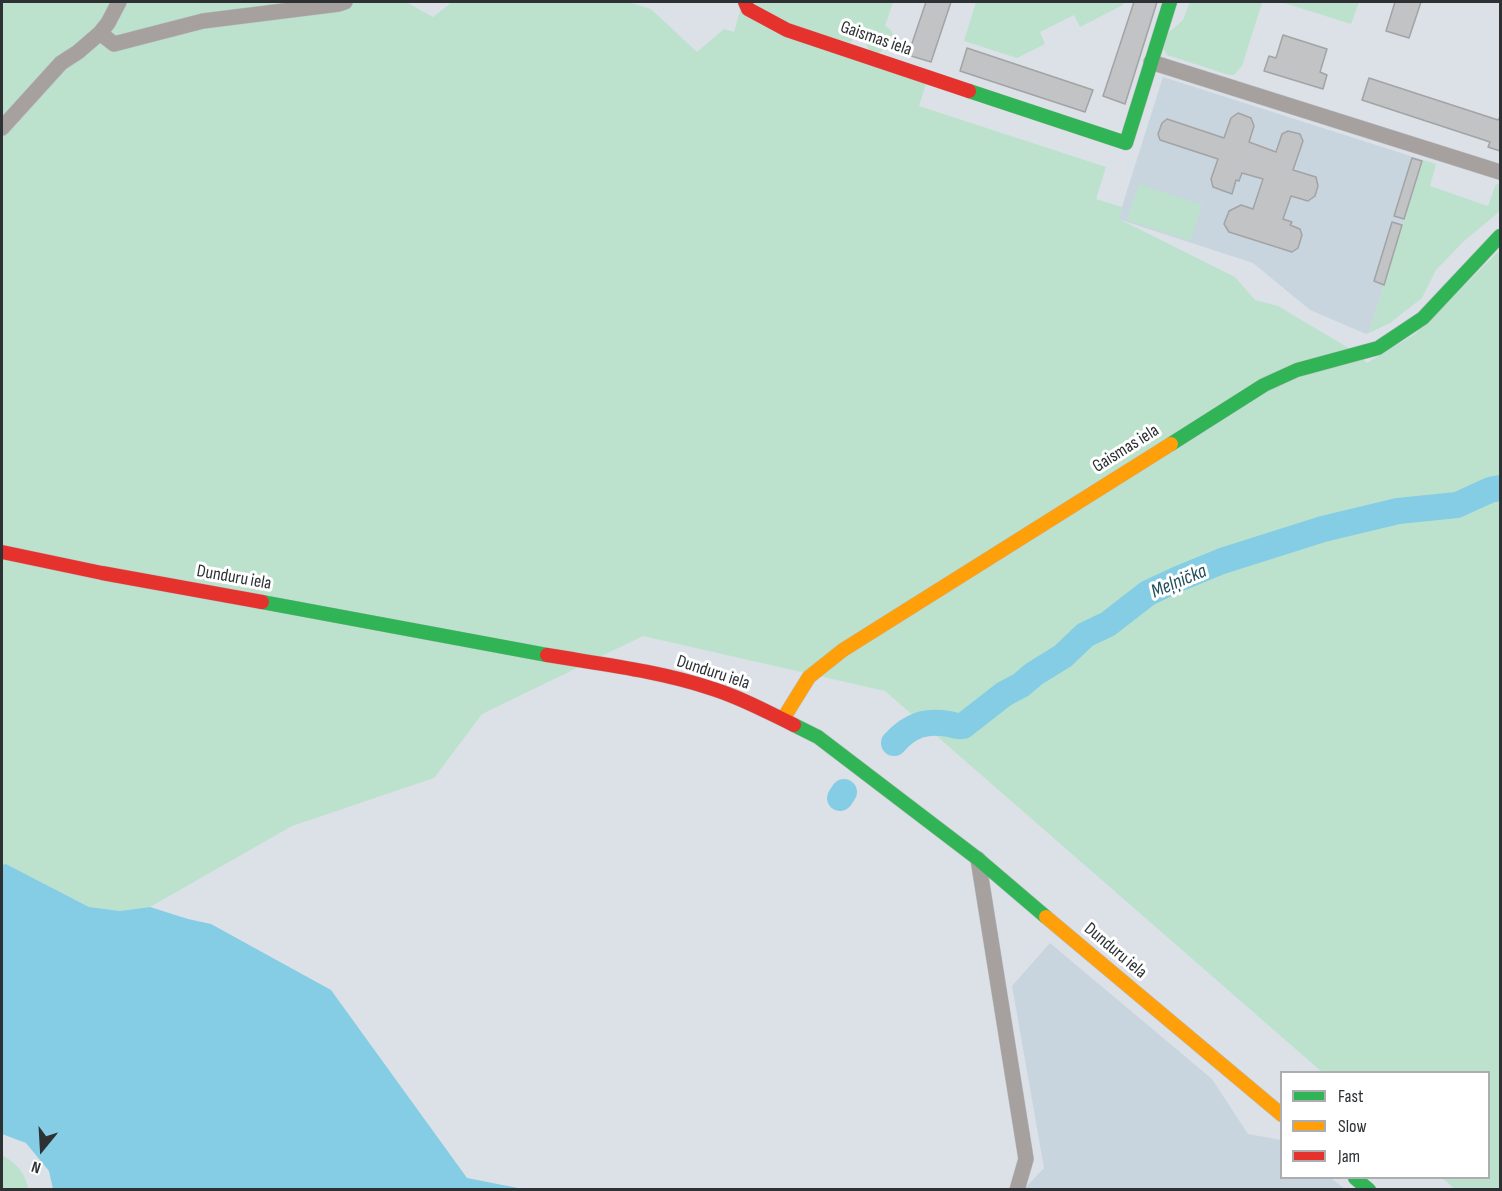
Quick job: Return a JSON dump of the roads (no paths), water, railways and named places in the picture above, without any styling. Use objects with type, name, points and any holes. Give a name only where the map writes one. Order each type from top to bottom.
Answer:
[{"type":"street","points":[[2,128],[61,63],[100,33],[119,2]]},
{"type":"street","points":[[100,33],[114,44],[203,21],[345,2]]},
{"type":"street","name":"Gaismas iela","points":[[745,2],[748,9],[787,30],[1126,143],[1170,2]]},
{"type":"street","points":[[1151,62],[1500,172]]},
{"type":"street","name":"Gaismas iela","points":[[783,718],[809,677],[843,650],[1264,385],[1298,370],[1378,348],[1400,334],[1423,318],[1500,236]]},
{"type":"street","name":"Dunduru iela","points":[[2,552],[102,573],[663,676],[709,687],[783,718],[818,737],[978,859],[1280,1114]]},
{"type":"street","points":[[978,859],[1026,1159],[1017,1190]]},
{"type":"street","points":[[1356,1179],[1369,1190]]},
{"type":"water","points":[[6,864],[89,907],[120,911],[150,907],[211,924],[331,990],[467,1178],[523,1189],[53,1189],[49,1171],[26,1143],[2,1134],[2,865]]},
{"type":"waterway","name":"Meļņička","points":[[894,743],[906,732],[919,725],[941,723],[963,726],[1004,694],[1063,656],[1085,635],[1108,624],[1148,593],[1178,579],[1222,561],[1323,529],[1398,511],[1457,505],[1490,490],[1500,488]]},
{"type":"waterway","name":"Meļņička","points":[[840,798],[844,792]]}]
